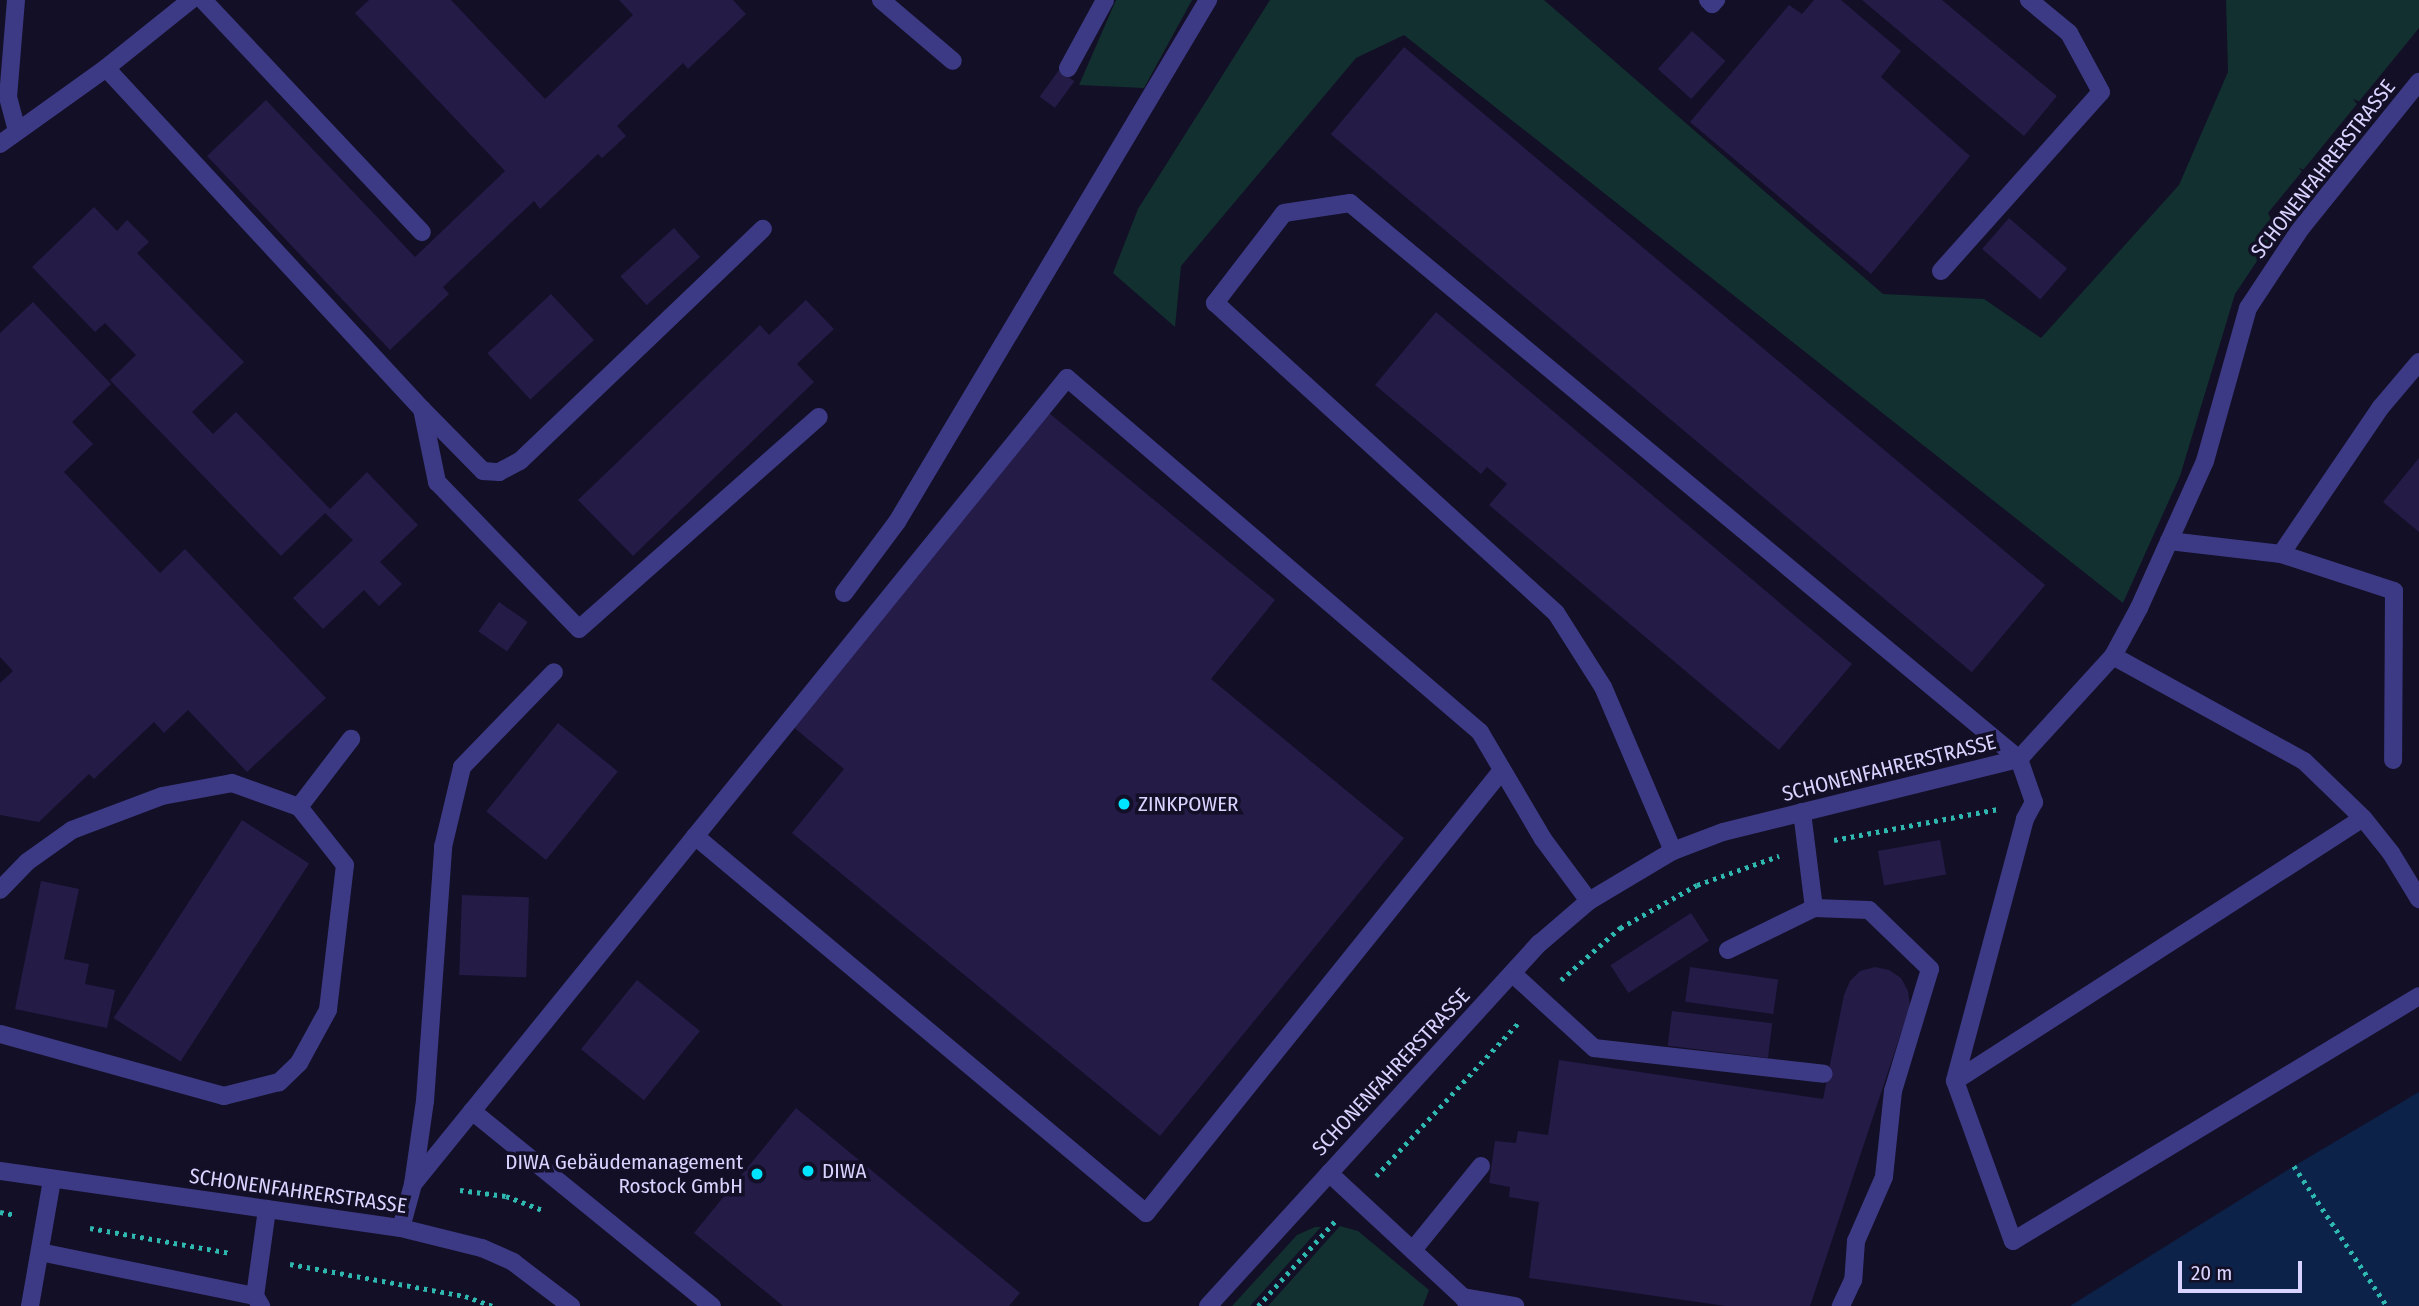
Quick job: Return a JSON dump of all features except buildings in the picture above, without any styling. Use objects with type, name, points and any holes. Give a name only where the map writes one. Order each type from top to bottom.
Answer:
[{"type":"street","points":[[16,0],[4,97],[17,131]]},
{"type":"street","points":[[0,144],[106,68],[191,0]]},
{"type":"street","points":[[203,0],[422,232]]},
{"type":"street","points":[[881,0],[953,61]]},
{"type":"street","points":[[1068,68],[1105,0]]},
{"type":"street","points":[[844,593],[897,522],[1208,0]]},
{"type":"street","points":[[1708,0],[1712,4],[1716,0]]},
{"type":"street","points":[[1941,271],[2101,92],[2069,33],[2029,0]]},
{"type":"street","points":[[106,68],[463,454],[483,471],[499,472],[520,461],[762,229]]},
{"type":"street","name":"SCHONENFAHRERSTRASSE","points":[[1208,1306],[1541,943],[1589,901],[1673,850],[1723,832],[2019,759],[2113,656],[2139,608],[2205,461],[2248,308],[2301,228],[2419,82]]},
{"type":"street","points":[[1673,850],[1603,687],[1556,613],[1215,303],[1284,213],[1350,203],[2019,759],[2034,802],[2025,819],[1955,1081],[2013,1241],[2419,996]]},
{"type":"street","points":[[2281,554],[2381,407],[2419,362]]},
{"type":"street","points":[[413,1184],[1067,378],[1480,732],[1544,839],[1589,901]]},
{"type":"street","points":[[422,409],[438,482],[579,629],[819,417]]},
{"type":"street","points":[[2169,541],[2281,554],[2394,591],[2393,760]]},
{"type":"street","points":[[2113,656],[2304,761],[2363,818],[2391,853],[2419,900]]},
{"type":"street","points":[[401,1228],[413,1184],[425,1101],[443,847],[462,767],[554,672]]},
{"type":"street","points":[[299,807],[351,738]]},
{"type":"street","points":[[695,836],[1146,1213],[1502,770]]},
{"type":"street","points":[[0,890],[27,862],[72,830],[162,796],[232,783],[299,807],[345,865],[328,1010],[299,1063],[279,1082],[223,1096],[0,1034]]},
{"type":"street","points":[[1802,813],[1814,908]]},
{"type":"street","points":[[1955,1081],[2363,818]]},
{"type":"street","points":[[1728,950],[1814,908],[1870,910],[1930,969],[1894,1091],[1884,1177],[1856,1241],[1853,1280],[1841,1306]]},
{"type":"street","points":[[1513,974],[1594,1048],[1824,1074]]},
{"type":"street","points":[[472,1111],[712,1306]]},
{"type":"street","points":[[1413,1250],[1481,1166]]},
{"type":"street","name":"SCHONENFAHRERSTRASSE","points":[[0,1171],[401,1228],[482,1248],[506,1258],[571,1306]]},
{"type":"street","points":[[1329,1172],[1466,1301],[1515,1306]]},
{"type":"street","points":[[30,1306],[52,1180]]},
{"type":"street","points":[[40,1252],[258,1301],[267,1209]]},
{"type":"path","points":[[1258,1306],[1541,998],[1620,928],[1697,885],[1807,846],[2034,802]]},
{"type":"path","points":[[2294,1166],[2387,1306]]},
{"type":"path","points":[[460,1190],[506,1196],[550,1212]]},
{"type":"green space","points":[[1116,0],[1192,0],[1144,88],[1079,85]]},
{"type":"green space","points":[[1270,0],[1544,0],[1883,294],[1984,299],[2041,338],[2179,185],[2228,72],[2226,0],[2419,0],[2419,28],[2268,213],[2277,231],[2235,294],[2180,476],[2123,603],[1404,35],[1356,58],[1181,266],[1175,327],[1113,273],[1138,209]]},
{"type":"green space","points":[[1340,1226],[1358,1231],[1429,1290],[1423,1306],[1268,1306]]},
{"type":"green space","points":[[1321,1227],[1250,1306],[1232,1306],[1297,1235]]},
{"type":"water","points":[[2419,1092],[2419,1306],[2070,1306],[2294,1166]]},
{"type":"place","name":"ZINKPOWER","points":[[1124,804]]},
{"type":"place","name":"DIWA","points":[[808,1171]]},
{"type":"place","name":"DIWA Gebäudemanagement Rostock GmbH","points":[[757,1174]]}]
